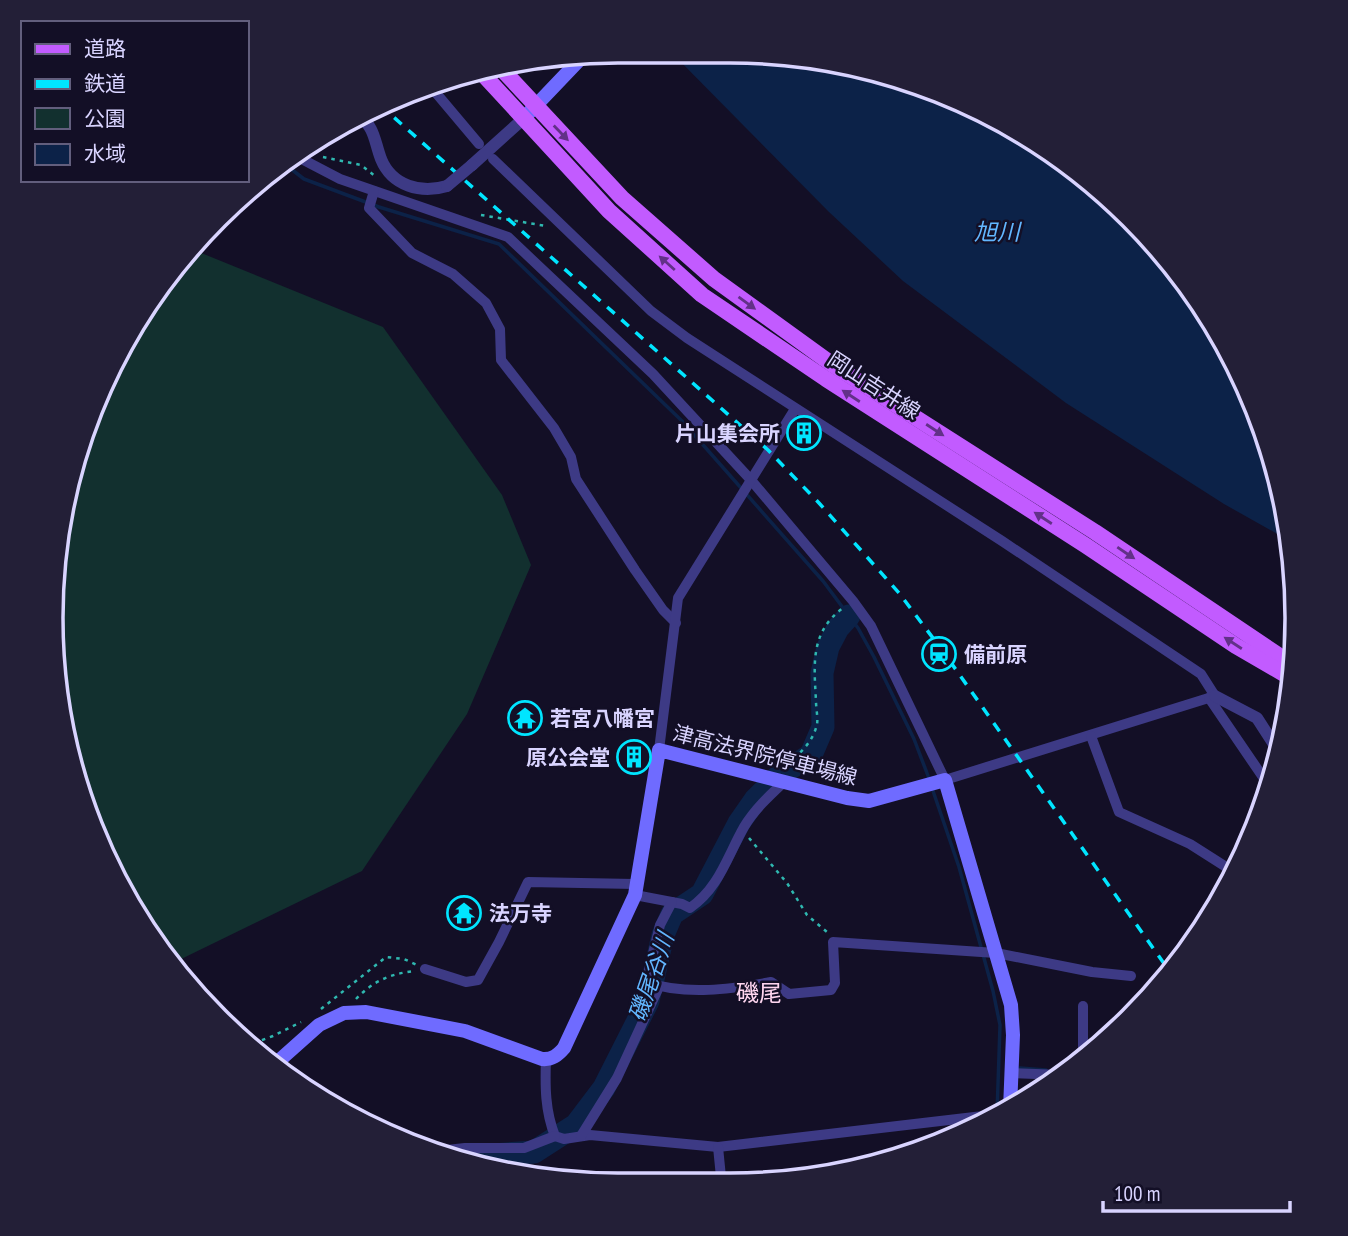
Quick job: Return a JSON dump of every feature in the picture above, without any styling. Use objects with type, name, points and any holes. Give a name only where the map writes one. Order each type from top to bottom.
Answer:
[{"type":"main road","points":[[523,119],[575,65]]},
{"type":"main road","name":"岡山吉井線","points":[[507,75],[622,198],[714,279],[833,365],[1094,532],[1283,659]]},
{"type":"main road","name":"岡山吉井線","points":[[487,79],[609,211],[702,295],[826,379],[1085,545],[1236,646],[1282,673]]},
{"type":"main road","name":"津高法界院停車場線","points":[[546,1059],[559,1054],[564,1048],[635,890],[659,750],[847,798],[869,801],[936,783]]},
{"type":"main road","points":[[936,783],[986,953],[1011,1005],[1011,1097]]},
{"type":"main road","points":[[281,1059],[319,1025],[344,1013],[366,1012],[465,1031],[546,1059]]},
{"type":"street","points":[[437,93],[479,144]]},
{"type":"street","points":[[368,123],[374,132],[381,160],[394,177],[419,190],[435,190],[447,186],[523,119]]},
{"type":"street","points":[[493,159],[651,311],[687,338],[1002,541],[1201,674],[1212,697],[1262,775]]},
{"type":"street","points":[[305,161],[340,179],[371,200],[412,253],[453,274],[486,303],[500,329],[501,360],[554,428],[572,457],[576,479],[635,570],[663,610],[676,623]]},
{"type":"street","points":[[371,200],[508,237],[670,390],[747,486],[853,601],[871,626],[936,783],[1212,697],[1257,718],[1271,740]]},
{"type":"street","points":[[659,750],[678,598],[795,409]]},
{"type":"street","points":[[1091,736],[1119,812],[1190,844],[1226,867]]},
{"type":"street","points":[[425,970],[466,982],[478,981],[528,882],[635,890],[690,908],[705,898],[715,886],[742,830],[778,780]]},
{"type":"street","points":[[681,904],[660,925],[646,982],[718,991],[771,982],[789,994],[831,990],[835,983],[833,942],[986,953],[1092,972],[1131,976]]},
{"type":"street","points":[[581,1136],[617,1078],[654,985]]},
{"type":"street","points":[[1083,1006],[1083,1046]]},
{"type":"street","points":[[546,1059],[548,1115],[558,1137]]},
{"type":"street","points":[[1012,1073],[1045,1074]]},
{"type":"street","points":[[457,1149],[524,1147],[558,1137],[590,1135],[718,1147],[973,1117]]},
{"type":"street","points":[[718,1147],[721,1173]]},
{"type":"path","points":[[778,780],[808,745],[817,726],[814,675],[816,645],[828,618],[840,610]]},
{"type":"path","points":[[742,830],[787,883],[807,915],[828,933],[833,942]]},
{"type":"path","points":[[312,1016],[386,957],[404,959],[425,970]]},
{"type":"path","points":[[344,1013],[369,986],[394,974],[425,970]]},
{"type":"path","points":[[260,1041],[302,1021]]},
{"type":"green space","points":[[200,253],[383,327],[502,495],[531,565],[467,714],[362,871],[181,959],[137,896],[120,863],[92,796],[82,762],[68,690],[63,618],[68,546],[82,474],[105,406],[137,340]]},
{"type":"water","name":"旭川","points":[[682,63],[766,64],[802,68],[874,82],[908,92],[1008,137],[1068,178],[1096,201],[1147,252],[1170,280],[1211,341],[1243,406],[1256,440],[1278,534],[1224,504],[1066,403],[903,281],[829,212]]},
{"type":"waterway","points":[[292,170],[304,179],[379,207],[499,244],[682,421],[823,581],[858,628],[874,657],[914,739],[930,781]]},
{"type":"waterway","name":"磯尾谷川","points":[[481,1156],[534,1152],[576,1125],[604,1088],[648,1001],[663,935],[672,914],[702,894],[739,823],[755,800],[781,774],[811,755],[823,727],[822,673],[828,647],[838,628],[849,616]]},
{"type":"waterway","points":[[932,788],[959,867],[993,991],[1000,1025],[997,1105]]},
{"type":"waterway","points":[[1020,1068],[1046,1070]]},
{"type":"railway","points":[[389,113],[768,450],[819,503],[899,593],[942,650],[1164,963]]},
{"type":"place","name":"片山集会所","points":[[804,433]]},
{"type":"place","name":"備前原","points":[[939,654]]},
{"type":"place","name":"若宮八幡宮","points":[[525,718]]},
{"type":"place","name":"原公会堂","points":[[634,757]]},
{"type":"place","name":"法万寺","points":[[464,913]]},
{"type":"district","name":"磯尾","points":[[759,992]]}]
